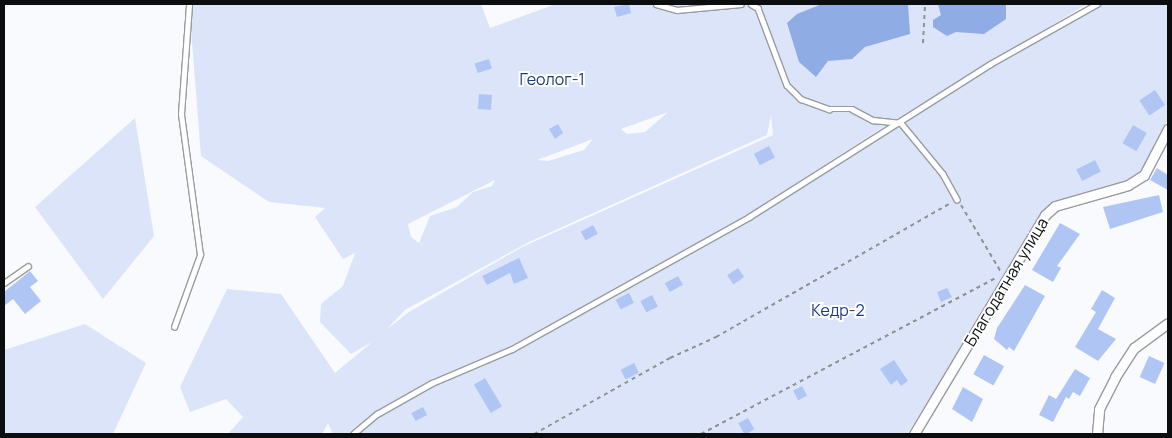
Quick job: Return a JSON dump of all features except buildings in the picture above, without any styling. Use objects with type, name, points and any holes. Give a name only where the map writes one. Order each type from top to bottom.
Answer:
[{"type":"street","name":"Благодатная улица","points":[[914,434],[1005,276],[1045,215],[1055,206],[1128,185],[1144,175],[1168,129]]},
{"type":"street","points":[[1097,434],[1099,409],[1115,377],[1134,348],[1168,323]]},
{"type":"lane","points":[[174,328],[200,255],[182,114],[190,4]]},
{"type":"lane","points":[[656,4],[677,10],[742,4]]},
{"type":"lane","points":[[751,4],[758,8],[787,85],[801,99],[829,109],[852,109],[873,120],[901,123],[943,174],[957,199]]},
{"type":"lane","points":[[353,434],[378,414],[432,383],[512,349],[749,217],[881,131],[901,123],[990,64],[1097,4]]},
{"type":"lane","points":[[4,283],[28,266]]},
{"type":"path","points":[[923,44],[925,4]]},
{"type":"path","points":[[534,434],[670,358],[716,337],[934,216],[957,199],[1005,276],[701,434]]},
{"type":"green space","name":"Геолог-1","points":[[189,4],[481,4],[490,28],[556,4],[1087,4],[880,129],[747,215],[511,346],[431,380],[376,411],[347,434],[333,434],[328,423],[322,434],[228,434],[243,417],[226,399],[190,412],[180,387],[227,289],[281,294],[335,373],[372,342],[351,354],[320,322],[321,304],[343,286],[355,253],[343,259],[315,217],[325,208],[269,202],[201,156]],"holes":[[[668,112],[645,132],[627,134],[621,129]],[[771,115],[773,135],[522,247],[409,312],[386,330],[405,310],[529,242],[767,135]],[[593,139],[584,150],[548,161],[537,160]],[[495,180],[492,186],[473,192],[457,207],[430,216],[419,243],[411,237],[408,224]]]},
{"type":"green space","name":"Кедр-2","points":[[1105,4],[1168,4],[1168,119],[1141,171],[1126,181],[1054,203],[907,434],[358,434],[379,416],[434,385],[514,351],[751,219],[992,66]]},
{"type":"green space","points":[[135,118],[154,236],[103,299],[35,207]]},
{"type":"green space","points":[[85,324],[146,363],[113,434],[4,434],[4,350]]},
{"type":"water","points":[[822,4],[908,4],[910,34],[865,47],[852,59],[828,61],[816,77],[799,62],[787,23],[797,14]]},
{"type":"water","points":[[938,4],[1006,4],[1006,19],[984,34],[956,32],[947,36],[933,27],[933,20],[941,15]]}]
